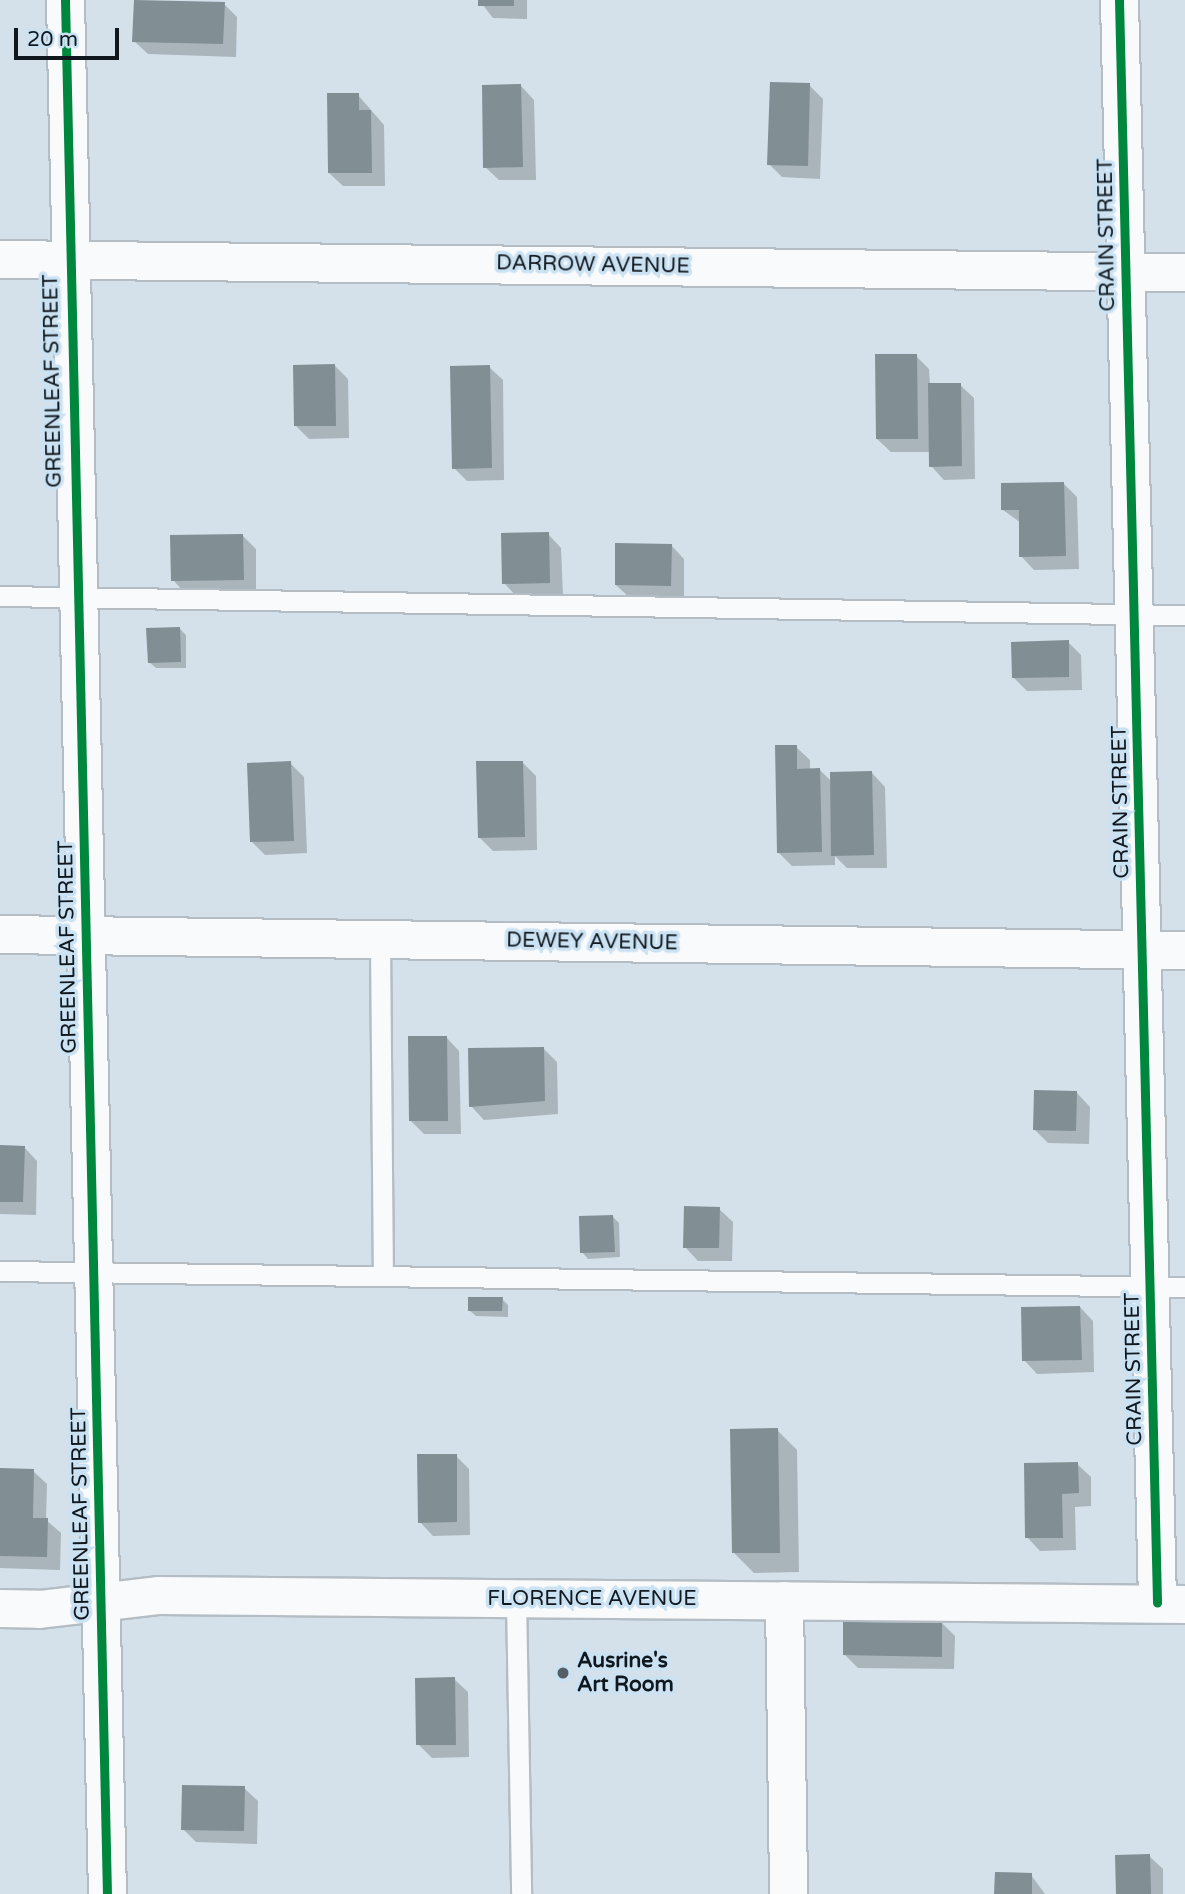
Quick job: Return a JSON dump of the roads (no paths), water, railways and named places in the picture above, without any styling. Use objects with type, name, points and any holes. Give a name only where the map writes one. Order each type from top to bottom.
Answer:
[{"type":"street","name":"GREENLEAF STREET","points":[[65,0],[68,260],[107,1894]]},
{"type":"street","name":"CRAIN STREET","points":[[1119,0],[1149,1286],[1171,1603]]},
{"type":"street","name":"DARROW AVENUE","points":[[0,259],[1185,272]]},
{"type":"street","name":"DEWEY AVENUE","points":[[0,934],[1185,950]]},
{"type":"street","name":"FLORENCE AVENUE","points":[[0,1608],[100,1602],[159,1595],[1171,1603]]},
{"type":"street","points":[[784,1600],[788,1894]]},
{"type":"lane","points":[[0,596],[1185,615]]},
{"type":"lane","points":[[380,940],[383,1276]]},
{"type":"lane","points":[[0,1271],[1185,1287]]},
{"type":"lane","points":[[516,1598],[521,1894]]},
{"type":"place","name":"Ausrine's Art Room","points":[[563,1673]]}]
